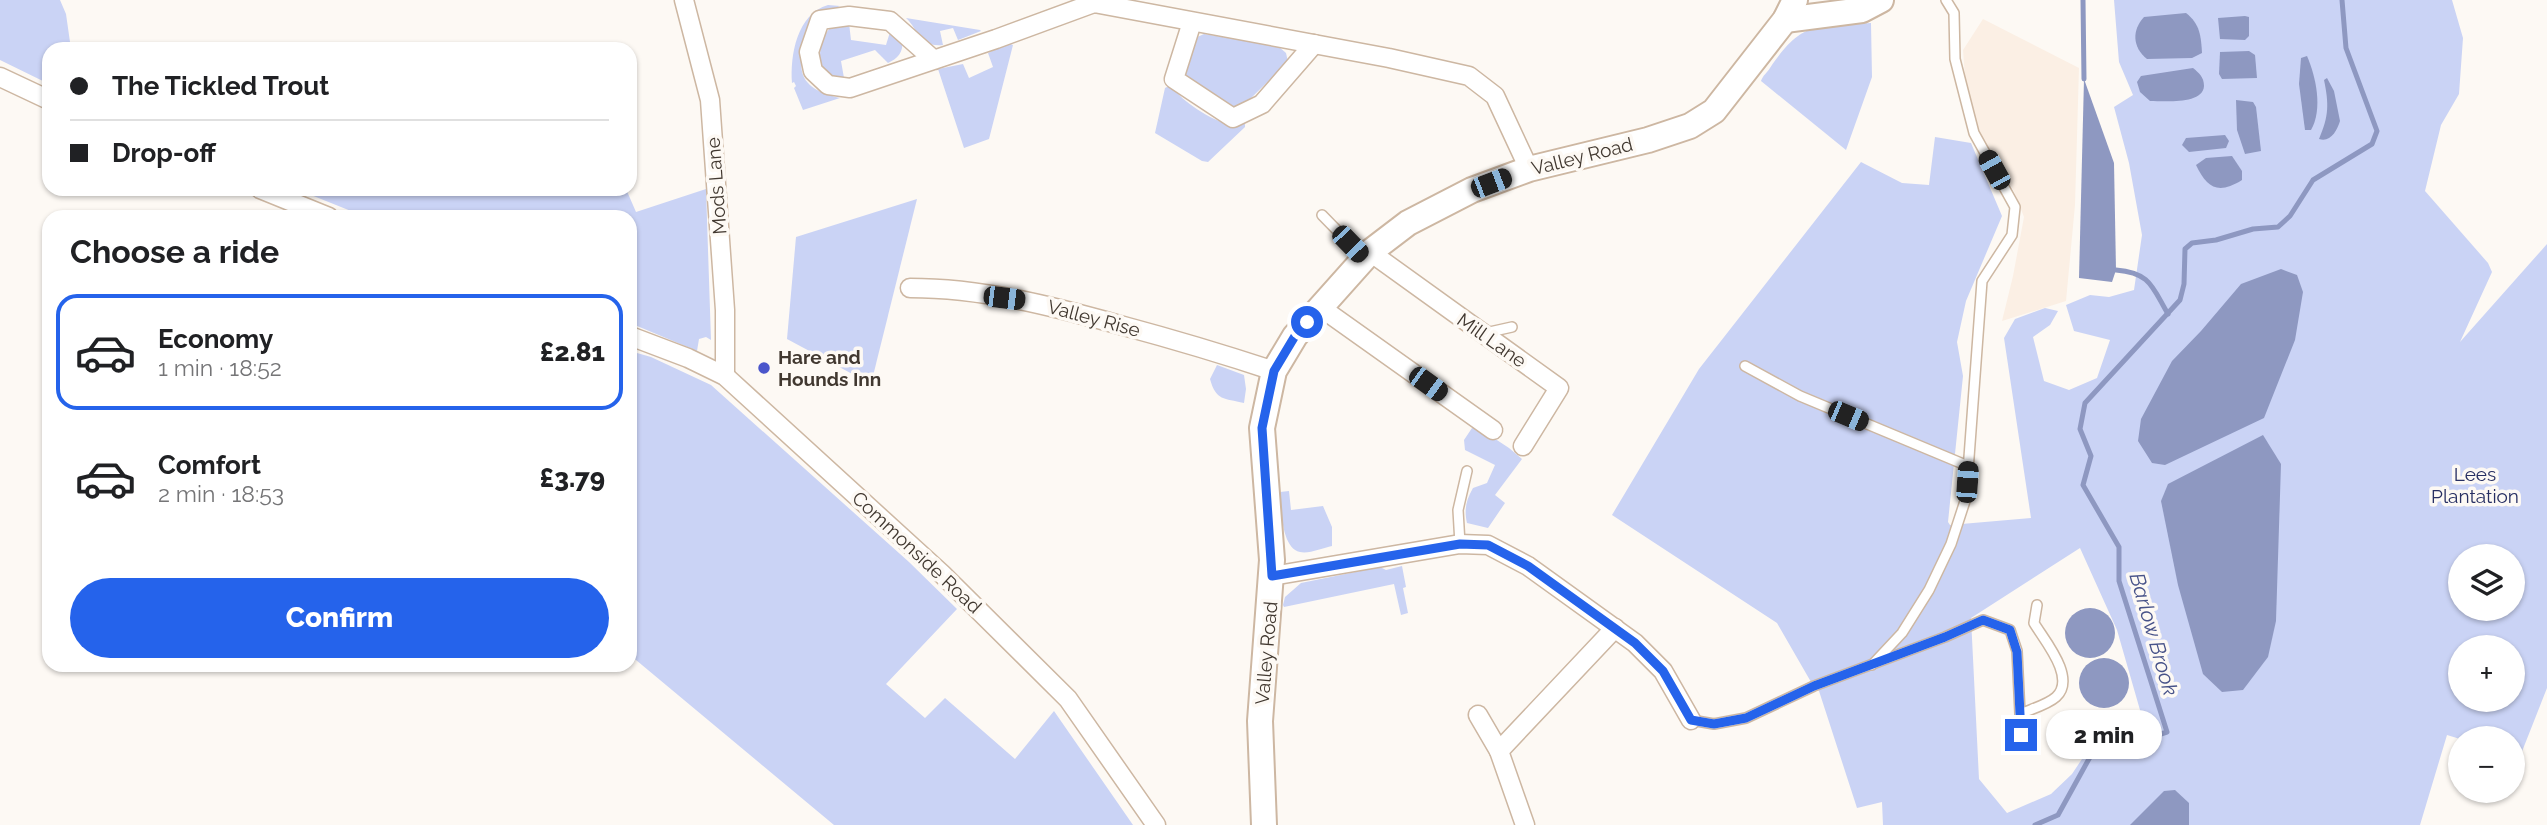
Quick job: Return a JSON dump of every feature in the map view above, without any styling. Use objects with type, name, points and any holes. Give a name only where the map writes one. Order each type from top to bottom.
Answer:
[{"type":"main road","points":[[1790,10],[1862,10],[1881,0]]},
{"type":"main road","name":"Valley Road","points":[[1264,825],[1260,721],[1272,576],[1262,428],[1274,371],[1295,336],[1367,255],[1408,223],[1472,190],[1529,169],[1648,140],[1690,126],[1714,111],[1790,10]]},
{"type":"street","name":"Mods Lane","points":[[684,0],[710,100],[725,310],[726,376]]},
{"type":"street","points":[[934,60],[890,21],[849,16],[820,20],[809,52],[813,71],[828,85],[845,88],[934,60],[1094,2],[1389,58],[1469,76],[1495,96],[1529,169]]},
{"type":"street","points":[[1192,22],[1174,79],[1233,118],[1262,104],[1314,44]]},
{"type":"street","points":[[0,77],[42,97]]},
{"type":"street","points":[[277,196],[312,210]]},
{"type":"street","name":"Mill Lane","points":[[1367,255],[1559,388],[1522,446]]},
{"type":"street","name":"Valley Rise","points":[[910,288],[1027,300],[1063,308],[1274,371]]},
{"type":"street","points":[[1320,307],[1493,430]]},
{"type":"street","name":"Commonside Road","points":[[637,339],[726,376],[942,574],[1068,699],[1156,825]]},
{"type":"street","points":[[1272,576],[1460,544],[1488,545],[1528,566],[1635,643],[1663,671],[1691,720]]},
{"type":"street","points":[[1499,751],[1615,628]]},
{"type":"street","points":[[1478,715],[1499,751],[1525,825]]},
{"type":"lane","points":[[1872,665],[1902,633],[1930,590],[1951,544],[1965,498],[1982,281],[2012,235],[2015,207],[1974,133],[1955,59],[1954,13],[1946,0]]},
{"type":"lane","points":[[1322,215],[1367,255]]},
{"type":"lane","points":[[1483,334],[1511,327]]},
{"type":"lane","points":[[1745,366],[1800,396],[1968,466]]},
{"type":"lane","points":[[1460,544],[1458,510],[1467,471]]},
{"type":"lane","points":[[2020,714],[2056,697],[2062,685],[2061,665],[2034,623],[2036,605]]},
{"type":"lane","points":[[1691,720],[1714,724],[1746,718],[1814,686],[1983,620],[2010,630],[2017,652],[2021,735]]},
{"type":"shaded area","points":[[2186,13],[2199,31],[2202,53],[2192,58],[2147,59],[2136,44],[2135,38],[2137,27],[2144,17]]},
{"type":"shaded area","points":[[2249,17],[2249,36],[2245,40],[2220,39],[2218,18]]},
{"type":"shaded area","points":[[1983,19],[2079,68],[2075,205],[2066,301],[2002,321],[2024,217],[2013,189],[1994,163],[1978,133],[1965,77],[1963,50]]},
{"type":"shaded area","points":[[2249,51],[2255,55],[2257,78],[2222,79],[2219,74],[2220,52]]},
{"type":"shaded area","points":[[2307,56],[2317,93],[2317,113],[2311,130],[2305,130],[2299,84],[2301,58]]},
{"type":"shaded area","points":[[2193,68],[2204,83],[2202,92],[2197,96],[2182,101],[2150,101],[2140,92],[2137,82],[2141,76]]},
{"type":"shaded area","points":[[2327,78],[2334,91],[2340,121],[2332,135],[2323,140],[2319,139],[2326,117],[2324,80]]},
{"type":"shaded area","points":[[2084,79],[2114,163],[2116,270],[2112,282],[2079,278]]},
{"type":"shaded area","points":[[2236,100],[2253,102],[2256,107],[2261,151],[2245,154],[2237,130]]},
{"type":"shaded area","points":[[2225,135],[2229,141],[2226,148],[2189,152],[2182,145],[2186,138]]},
{"type":"shaded area","points":[[2232,156],[2242,171],[2242,180],[2226,187],[2209,184],[2196,165],[2206,158]]},
{"type":"shaded area","points":[[2281,269],[2297,275],[2303,292],[2295,340],[2264,418],[2165,465],[2152,463],[2138,441],[2141,419],[2172,361],[2241,284]]},
{"type":"shaded area","points":[[2263,435],[2281,464],[2276,621],[2268,657],[2243,690],[2222,692],[2203,674],[2178,585],[2161,501],[2168,484]]},
{"type":"shaded area","points":[[2090,608],[2107,616],[2115,633],[2107,650],[2090,658],[2073,650],[2065,633],[2073,616]]},
{"type":"shaded area","points":[[2104,658],[2121,666],[2129,683],[2121,700],[2104,708],[2087,700],[2079,683],[2087,666]]},
{"type":"shaded area","points":[[2175,790],[2189,803],[2189,825],[2130,825],[2164,791]]},
{"type":"green space","points":[[0,0],[60,0],[66,14],[70,42],[42,42],[42,81],[0,60]]},
{"type":"green space","name":"Lees Plantation","points":[[2114,0],[2452,0],[2463,38],[2459,94],[2441,125],[2425,191],[2488,263],[2492,272],[2460,342],[2547,244],[2547,688],[2525,744],[2525,726],[2448,726],[2448,735],[2420,825],[1883,825],[1882,802],[1857,808],[1819,691],[1777,623],[1612,515],[1699,369],[1861,162],[1902,183],[1929,185],[1935,137],[1971,143],[2002,216],[1966,301],[1957,342],[1963,376],[1948,522],[1950,525],[2031,518],[2004,338],[2015,319],[2045,308],[2058,311],[2050,325],[2033,337],[2044,381],[2069,390],[2097,378],[2110,340],[2074,331],[2066,305],[2090,295],[2109,297],[2134,290],[2142,235],[2129,163],[2114,107],[2133,95],[2119,62]],"holes":[[[2080,548],[2117,630],[2142,717],[2096,738],[2072,774],[2051,794],[2007,813],[1979,779],[1971,618]]]},
{"type":"green space","points":[[828,5],[840,6],[820,14],[803,54],[803,76],[810,85],[840,98],[803,110],[794,88],[796,86],[792,83],[794,48],[802,26],[809,17]]},
{"type":"green space","points":[[906,18],[981,31],[958,40],[953,28],[940,31],[943,45],[935,45],[924,41]]},
{"type":"green space","points":[[849,23],[851,40],[886,45],[890,32],[902,41],[899,55],[888,63],[875,50],[841,61],[844,78],[827,73],[820,60],[825,35],[830,28]]},
{"type":"green space","points":[[1871,23],[1872,77],[1846,150],[1761,81],[1781,52],[1802,33],[1824,26]]},
{"type":"green space","points":[[1204,34],[1278,46],[1286,53],[1288,62],[1246,103],[1233,108],[1186,78],[1185,69],[1195,38]]},
{"type":"green space","points":[[1008,43],[1013,45],[989,139],[964,148],[938,69],[963,64],[969,78],[993,67],[988,53]]},
{"type":"green space","points":[[1169,86],[1205,114],[1230,125],[1245,123],[1245,127],[1208,162],[1202,161],[1155,133],[1165,88]]},
{"type":"green space","points":[[706,189],[711,340],[706,337],[699,339],[697,351],[637,326],[637,212]]},
{"type":"green space","points":[[314,196],[629,196],[635,210],[348,210]]},
{"type":"green space","points":[[917,199],[871,384],[787,339],[796,237]]},
{"type":"green space","points":[[637,353],[711,385],[909,562],[957,609],[886,684],[925,718],[945,698],[1015,759],[1054,711],[1133,825],[834,825],[637,661]]},
{"type":"green space","points":[[1217,365],[1244,375],[1244,403],[1226,399],[1215,391],[1210,379]]},
{"type":"green space","points":[[1474,425],[1522,459],[1495,495],[1505,503],[1488,528],[1467,523],[1466,518],[1466,505],[1473,488],[1487,483],[1495,465],[1465,450],[1464,440]]},
{"type":"green space","points":[[1289,491],[1291,510],[1323,506],[1332,527],[1332,546],[1312,552],[1300,552],[1289,543],[1283,526],[1280,492]]},
{"type":"green space","points":[[1402,566],[1408,613],[1401,615],[1394,584],[1284,607],[1283,605],[1285,597],[1301,583],[1380,567],[1386,570]]},
{"type":"waterway","points":[[2083,0],[2084,79]]},
{"type":"waterway","name":"Barlow Brook","points":[[2035,825],[2058,815],[2090,757],[2167,732],[2119,581],[2119,547],[2083,485],[2091,456],[2080,429],[2085,403],[2180,300],[2184,284],[2185,249],[2192,243],[2216,240],[2253,229],[2278,227],[2290,216],[2313,180],[2372,144],[2377,131],[2346,48],[2342,0]]},
{"type":"waterway","points":[[2116,270],[2144,278],[2154,289],[2168,314]]},
{"type":"place","name":"Hare and Hounds Inn","points":[[764,368]]},
{"type":"route","points":[[1307,322],[1295,336],[1274,371],[1262,428],[1272,576],[1430,548],[1460,544],[1488,545],[1528,566],[1635,643],[1663,671],[1691,720],[1714,724],[1746,718],[1814,686],[1983,620],[2010,630],[2017,652],[2021,735]]}]
